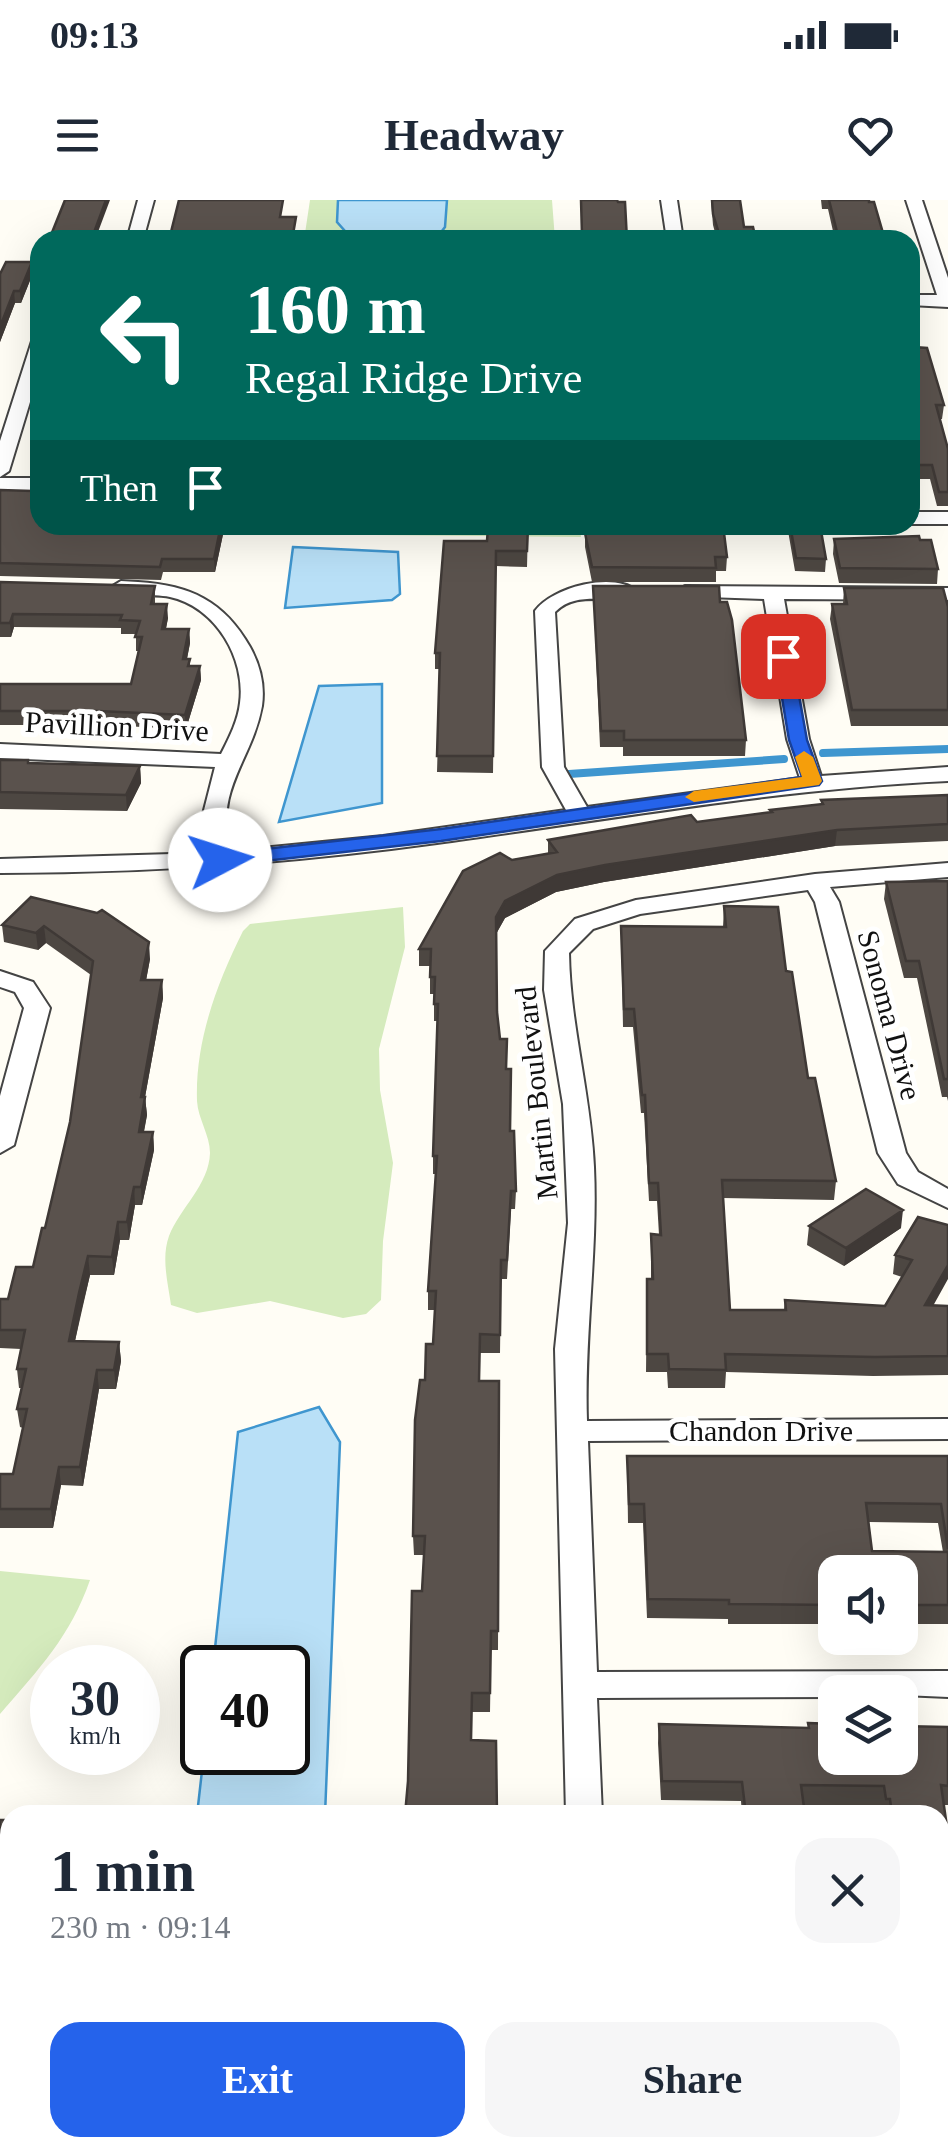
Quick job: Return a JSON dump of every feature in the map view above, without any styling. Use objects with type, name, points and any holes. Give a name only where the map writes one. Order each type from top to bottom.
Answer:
[{"type":"street","points":[[138,230],[146,200]]},
{"type":"street","points":[[669,200],[674,230]]},
{"type":"street","points":[[914,200],[948,300],[920,300]]},
{"type":"street","points":[[0,470],[30,373]]},
{"type":"street","points":[[0,484],[30,484]]},
{"type":"street","points":[[920,518],[948,518]]},
{"type":"street","points":[[94,587],[166,590],[196,598],[218,611],[236,638],[254,678],[251,707],[218,795],[213,822],[220,860]]},
{"type":"street","points":[[579,814],[552,767],[545,610],[553,600],[582,592],[948,594]]},
{"type":"street","points":[[773,594],[798,740],[812,781]]},
{"type":"street","name":"Pavillion Drive","points":[[0,751],[231,761]]},
{"type":"street","points":[[0,866],[220,860],[385,842],[812,781],[948,774]]},
{"type":"street","name":"Martin Boulevard","points":[[584,1805],[570,1349],[582,1223],[576,1104],[557,990],[556,950],[576,930],[610,913],[816,881],[948,870]]},
{"type":"street","name":"Sonoma Drive","points":[[816,881],[827,902],[892,1153],[908,1178],[948,1200]]},
{"type":"street","points":[[0,978],[24,987],[38,1008],[0,1145]]},
{"type":"street","name":"Chandon Drive","points":[[574,1431],[948,1428]]},
{"type":"street","points":[[583,1685],[948,1684]]},
{"type":"green space","points":[[310,200],[552,200],[554,230],[306,230]]},
{"type":"green space","points":[[369,535],[581,535],[581,537]]},
{"type":"green space","points":[[403,907],[405,947],[379,1049],[380,1090],[393,1163],[383,1241],[381,1300],[366,1314],[343,1318],[270,1301],[197,1313],[171,1305],[166,1270],[169,1236],[205,1176],[210,1153],[197,1101],[204,1035],[216,992],[243,931],[250,924]]},
{"type":"green space","points":[[0,1571],[90,1580],[56,1645],[30,1645],[30,1679],[0,1714]]},
{"type":"water","points":[[338,200],[447,200],[443,230],[344,230],[337,222]]},
{"type":"water","points":[[293,547],[398,552],[400,594],[392,600],[285,608]]},
{"type":"water","points":[[382,684],[382,803],[279,822],[319,686]]},
{"type":"water","points":[[319,1407],[340,1442],[325,1805],[198,1805],[202,1775],[310,1775],[310,1645],[215,1645],[238,1432]]},
{"type":"building","points":[[65,200],[106,200],[95,230],[53,230]]},
{"type":"building","points":[[179,200],[283,200],[280,217],[296,217],[294,230],[172,230]]},
{"type":"building","points":[[581,200],[625,202],[626,230],[582,230]]},
{"type":"building","points":[[712,200],[740,200],[744,227],[754,230],[718,230]]},
{"type":"building","points":[[829,200],[874,202],[882,230],[836,230]]},
{"type":"building","points":[[6,262],[30,262],[20,291],[14,291],[0,327],[0,274]]},
{"type":"building","points":[[920,347],[927,348],[944,405],[936,405],[948,449],[948,492],[939,492],[932,465],[920,465]]},
{"type":"building","points":[[0,490],[30,491],[30,535],[219,535],[214,559],[162,559],[160,567],[0,563]]},
{"type":"building","points":[[487,535],[528,535],[527,551],[496,551],[493,756],[437,756],[440,653],[435,653],[444,541],[487,541]]},
{"type":"building","points":[[585,535],[724,535],[727,557],[715,557],[716,568],[592,567]]},
{"type":"building","points":[[792,535],[822,535],[826,559],[796,558]]},
{"type":"building","points":[[919,536],[920,540],[931,540],[938,569],[840,568],[834,539]]},
{"type":"building","points":[[0,582],[155,586],[151,604],[167,604],[162,629],[189,629],[183,659],[190,659],[188,666],[200,666],[185,715],[0,711],[0,684],[131,684],[142,637],[135,637],[140,621],[120,620],[122,615],[13,614],[10,623],[0,623]]},
{"type":"building","points":[[593,586],[719,586],[720,602],[727,602],[732,620],[746,740],[624,740],[624,731],[601,731]]},
{"type":"building","points":[[844,588],[943,588],[948,607],[948,710],[852,710],[832,604],[847,604]]},
{"type":"building","points":[[0,760],[140,766],[126,795],[0,792]]},
{"type":"building","points":[[948,795],[948,824],[837,830],[605,865],[557,875],[505,901],[496,917],[497,1012],[500,1039],[507,1039],[506,1069],[511,1069],[510,1131],[514,1131],[516,1191],[511,1191],[507,1260],[501,1260],[500,1335],[480,1334],[479,1381],[499,1381],[498,1631],[491,1631],[490,1693],[472,1693],[471,1740],[496,1741],[497,1805],[406,1805],[412,1591],[422,1591],[425,1536],[413,1536],[415,1420],[420,1380],[425,1380],[426,1344],[433,1344],[436,1291],[428,1291],[437,1156],[433,1156],[438,1004],[434,1004],[435,977],[430,977],[431,949],[419,949],[463,871],[500,853],[512,860],[557,852],[548,840],[691,815],[697,822],[772,812],[823,804],[821,800]]},
{"type":"building","points":[[948,881],[948,1079],[944,1079],[919,961],[906,961],[886,882]]},
{"type":"building","points":[[31,897],[97,913],[102,910],[149,942],[141,980],[162,980],[141,1097],[145,1097],[139,1132],[153,1132],[141,1187],[134,1187],[127,1222],[118,1222],[112,1257],[88,1256],[69,1341],[119,1342],[114,1370],[97,1370],[80,1467],[59,1467],[51,1509],[0,1509],[0,1474],[13,1474],[27,1409],[17,1409],[26,1369],[17,1369],[25,1330],[0,1330],[0,1299],[8,1299],[16,1267],[33,1267],[45,1228],[70,1122],[93,961],[44,926],[36,933],[2,925]]},
{"type":"building","points":[[724,906],[778,907],[786,971],[792,972],[808,1078],[815,1078],[836,1181],[722,1180],[730,1310],[786,1310],[785,1300],[885,1306],[912,1260],[895,1255],[918,1217],[948,1225],[948,1265],[925,1305],[948,1306],[948,1356],[725,1354],[726,1370],[669,1369],[668,1354],[647,1354],[647,1279],[653,1279],[651,1234],[661,1235],[658,1183],[649,1183],[645,1095],[634,1009],[624,1009],[621,926],[726,927]]},
{"type":"building","points":[[866,1189],[903,1210],[846,1248],[809,1226]]},
{"type":"building","points":[[627,1456],[948,1456],[948,1549],[941,1504],[866,1503],[872,1551],[948,1552],[948,1605],[918,1605],[918,1555],[818,1555],[818,1605],[648,1599],[644,1504],[629,1504]]},
{"type":"building","points":[[808,1723],[818,1723],[818,1775],[918,1775],[918,1726],[948,1727],[948,1786],[941,1785],[944,1805],[891,1805],[884,1786],[801,1785],[804,1805],[745,1805],[742,1782],[662,1781],[659,1724],[809,1728]]},
{"type":"waterway","points":[[823,753],[948,749]]},
{"type":"waterway","points":[[569,774],[784,759]]},
{"type":"slow traffic","points":[[694,797],[812,781],[804,757]]},
{"type":"route","points":[[220,860],[441,835],[812,781],[798,740],[783,656]]}]
